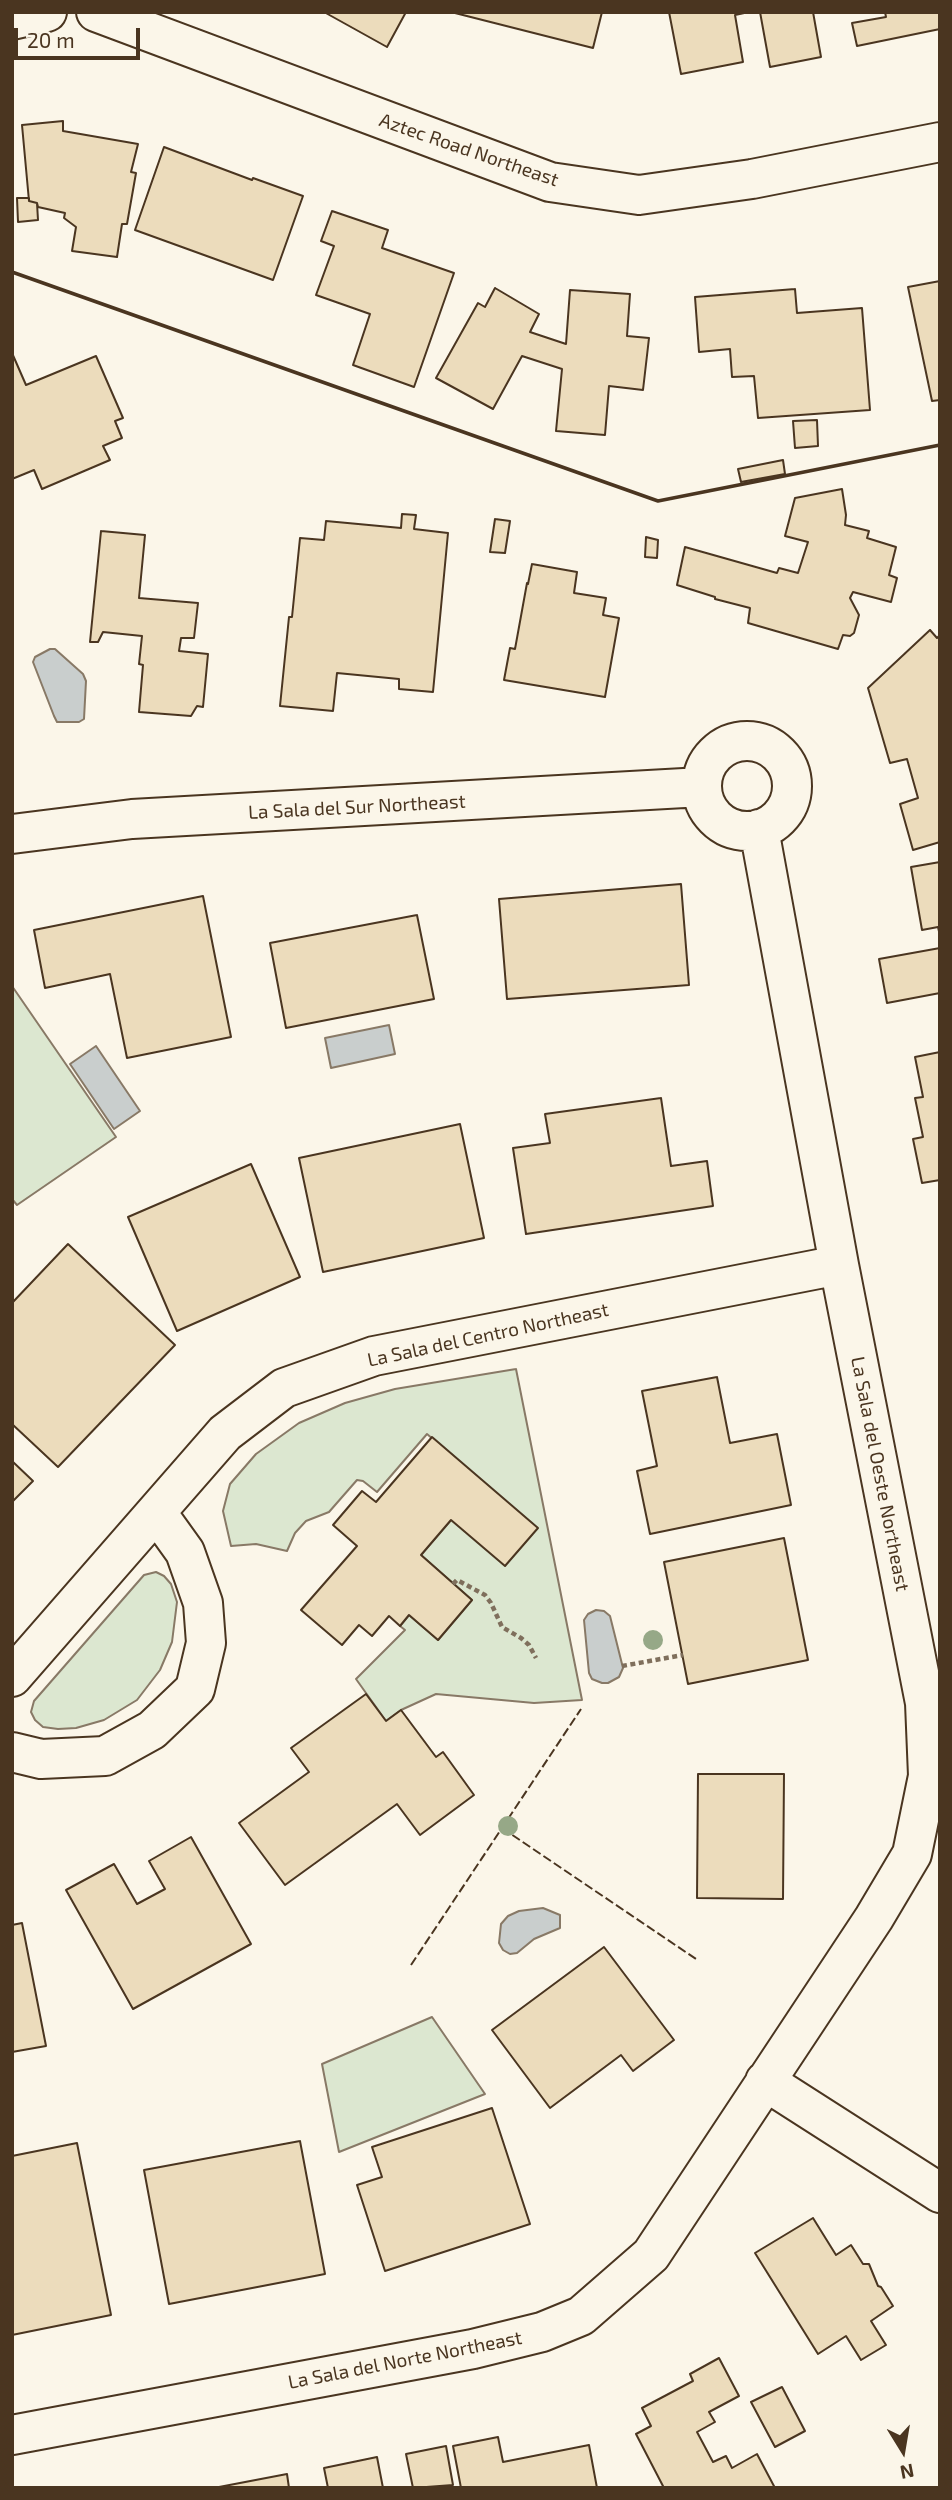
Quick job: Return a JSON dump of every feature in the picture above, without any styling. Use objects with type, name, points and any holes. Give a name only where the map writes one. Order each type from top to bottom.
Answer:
[{"type":"street","points":[[12,20],[47,12]]},
{"type":"street","name":"Aztec Road Northeast","points":[[96,12],[550,182],[639,195],[752,179],[940,142]]},
{"type":"street","points":[[746,741],[761,743],[775,750],[785,762],[791,776],[792,790],[781,815],[771,824],[759,829],[738,829],[717,819],[707,808],[702,778],[717,751],[730,744],[746,741]]},
{"type":"street","name":"La Sala del Sur Northeast","points":[[12,835],[132,819],[702,787]]},
{"type":"street","name":"La Sala del Oeste Northeast","points":[[759,829],[839,1265],[925,1703],[928,1776],[912,1854],[874,1917],[765,2081]]},
{"type":"street","name":"La Sala del Centro Northeast","points":[[12,1677],[158,1513],[225,1433],[284,1388],[374,1356],[839,1265]]},
{"type":"street","points":[[12,1752],[41,1759],[105,1756],[152,1730],[195,1689],[206,1643],[203,1603],[185,1552],[158,1513]]},
{"type":"street","points":[[765,2081],[940,2193]]},
{"type":"street","name":"La Sala del Norte Northeast","points":[[12,2435],[473,2349],[542,2332],[581,2316],[651,2255],[765,2081]]},
{"type":"path","points":[[453,1584],[457,1580],[485,1595],[502,1628],[529,1645],[536,1658]]},
{"type":"path","points":[[622,1666],[683,1655]]},
{"type":"green space","points":[[12,986],[116,1137],[17,1205],[12,1199]]},
{"type":"green space","points":[[516,1369],[582,1700],[534,1703],[436,1694],[401,1710],[386,1721],[356,1679],[405,1630],[400,1626],[409,1615],[438,1640],[472,1600],[421,1555],[451,1520],[537,1528],[427,1434],[377,1492],[363,1481],[357,1480],[329,1512],[306,1521],[295,1533],[287,1551],[256,1544],[231,1546],[223,1511],[230,1484],[256,1454],[299,1423],[345,1403],[395,1389]]},
{"type":"green space","points":[[156,1572],[171,1584],[177,1602],[172,1642],[160,1670],[137,1700],[104,1720],[76,1728],[43,1727],[31,1712],[34,1701],[144,1575]]},
{"type":"green space","points":[[432,2017],[485,2094],[339,2152],[322,2064]]},
{"type":"shaded area","points":[[55,649],[83,674],[86,681],[84,719],[79,722],[57,722],[54,716],[33,662],[35,657]]},
{"type":"shaded area","points":[[389,1025],[395,1054],[331,1068],[325,1038]]},
{"type":"shaded area","points":[[96,1046],[140,1111],[114,1129],[70,1064]]},
{"type":"shaded area","points":[[596,1610],[604,1611],[610,1616],[623,1668],[619,1677],[608,1683],[592,1679],[589,1673],[584,1620]]},
{"type":"shaded area","points":[[543,1908],[560,1915],[560,1928],[534,1939],[517,1953],[510,1954],[503,1950],[499,1943],[501,1924],[508,1916],[519,1911]]},
{"type":"building","points":[[324,12],[406,12],[387,47]]},
{"type":"building","points":[[451,12],[602,12],[593,48]]},
{"type":"building","points":[[669,12],[749,12],[735,15],[743,62],[681,74]]},
{"type":"building","points":[[760,12],[813,12],[821,57],[770,67]]},
{"type":"building","points":[[885,12],[940,12],[940,29],[857,46],[852,23],[886,17]]},
{"type":"building","points":[[63,121],[63,131],[138,144],[131,172],[136,173],[127,224],[122,224],[117,257],[72,251],[76,227],[64,218],[65,213],[38,207],[37,203],[29,201],[22,125]]},
{"type":"building","points":[[164,147],[303,196],[273,280],[135,230]]},
{"type":"building","points":[[17,198],[29,198],[29,201],[37,203],[38,220],[18,222]]},
{"type":"building","points":[[332,211],[388,230],[382,248],[454,273],[414,387],[353,365],[370,314],[316,295],[334,246],[321,241]]},
{"type":"building","points":[[940,281],[940,400],[932,401],[908,287]]},
{"type":"building","points":[[495,288],[539,314],[530,332],[566,344],[570,290],[630,294],[627,336],[649,338],[643,390],[609,386],[605,435],[556,431],[562,369],[522,356],[493,409],[436,378],[478,303],[485,307]]},
{"type":"building","points":[[795,289],[797,313],[862,308],[870,410],[758,418],[754,376],[732,377],[730,349],[699,352],[695,297]]},
{"type":"building","points":[[12,353],[26,385],[96,356],[123,418],[115,421],[122,438],[103,446],[110,460],[42,489],[34,470],[12,479]]},
{"type":"building","points":[[817,420],[818,446],[795,448],[793,421]]},
{"type":"building","points":[[783,460],[785,474],[741,482],[738,469]]},
{"type":"building","points":[[842,489],[845,525],[869,531],[867,538],[896,547],[889,575],[897,578],[891,602],[853,592],[850,598],[859,615],[854,633],[850,636],[843,635],[838,649],[748,623],[750,608],[677,585],[685,547],[777,573],[779,568],[798,573],[808,542],[785,536],[795,498]]},
{"type":"building","points":[[402,514],[416,515],[414,529],[448,533],[433,692],[399,689],[399,679],[337,673],[333,711],[280,706],[300,538],[324,540],[326,521],[401,528]]},
{"type":"building","points":[[495,519],[510,521],[505,553],[490,552]]},
{"type":"building","points":[[101,531],[145,535],[139,598],[198,603],[194,638],[181,638],[179,651],[208,654],[203,707],[197,706],[191,716],[139,712],[143,665],[139,664],[142,636],[103,632],[98,642],[90,642]]},
{"type":"building","points":[[646,537],[658,540],[657,558],[645,557]]},
{"type":"building","points":[[532,564],[577,572],[574,593],[606,598],[603,615],[619,618],[605,697],[504,680],[510,648],[515,649]]},
{"type":"building","points":[[930,630],[937,638],[940,635],[940,842],[913,850],[900,804],[918,798],[907,759],[890,763],[868,688]]},
{"type":"building","points":[[940,862],[940,936],[938,927],[922,930],[911,867]]},
{"type":"building","points":[[681,884],[689,985],[507,999],[499,899]]},
{"type":"building","points":[[203,896],[231,1037],[127,1058],[110,974],[45,988],[34,930]]},
{"type":"building","points":[[417,915],[434,999],[286,1028],[270,943]]},
{"type":"building","points":[[940,948],[940,993],[887,1003],[879,959]]},
{"type":"building","points":[[940,1052],[940,1180],[922,1183],[913,1139],[923,1137],[915,1098],[923,1097],[915,1057]]},
{"type":"building","points":[[661,1098],[671,1166],[707,1161],[713,1206],[526,1234],[513,1148],[550,1143],[545,1114]]},
{"type":"building","points":[[460,1124],[484,1238],[323,1272],[299,1158]]},
{"type":"building","points":[[251,1164],[300,1277],[177,1331],[128,1217]]},
{"type":"building","points":[[68,1244],[175,1345],[58,1467],[12,1424],[12,1303]]},
{"type":"building","points":[[717,1377],[730,1443],[777,1434],[791,1505],[650,1534],[637,1471],[657,1466],[642,1391]]},
{"type":"building","points":[[432,1437],[538,1528],[505,1566],[451,1520],[421,1555],[472,1600],[438,1640],[409,1615],[400,1626],[389,1616],[372,1636],[359,1625],[342,1645],[301,1610],[357,1546],[333,1525],[362,1491],[376,1502]]},
{"type":"building","points":[[12,1461],[33,1481],[12,1502]]},
{"type":"building","points":[[784,1538],[808,1660],[688,1684],[664,1562]]},
{"type":"building","points":[[366,1694],[386,1721],[401,1710],[436,1757],[443,1752],[474,1795],[420,1835],[397,1804],[285,1885],[239,1823],[309,1772],[291,1748]]},
{"type":"building","points":[[698,1774],[784,1774],[783,1899],[697,1898]]},
{"type":"building","points":[[191,1837],[251,1944],[133,2009],[66,1890],[114,1864],[137,1904],[165,1889],[149,1861]]},
{"type":"building","points":[[22,1923],[46,2046],[12,2052],[12,1925]]},
{"type":"building","points":[[604,1947],[674,2040],[633,2071],[621,2055],[550,2108],[492,2030]]},
{"type":"building","points":[[492,2108],[530,2224],[385,2271],[357,2185],[382,2177],[372,2147]]},
{"type":"building","points":[[300,2141],[325,2274],[169,2304],[144,2170]]},
{"type":"building","points":[[77,2143],[111,2315],[12,2335],[12,2156]]},
{"type":"building","points":[[813,2218],[836,2255],[851,2245],[863,2264],[869,2264],[878,2286],[893,2306],[871,2321],[886,2345],[861,2360],[846,2336],[818,2354],[755,2253]]},
{"type":"building","points":[[719,2358],[739,2396],[709,2412],[715,2422],[697,2432],[713,2462],[726,2456],[732,2468],[757,2454],[775,2488],[664,2488],[636,2434],[651,2426],[642,2408],[693,2381],[690,2374]]},
{"type":"building","points":[[782,2387],[805,2431],[775,2447],[751,2402]]},
{"type":"building","points":[[498,2437],[503,2462],[589,2445],[597,2488],[461,2488],[453,2446]]},
{"type":"building","points":[[446,2446],[453,2485],[413,2488],[406,2454]]},
{"type":"building","points":[[377,2457],[383,2488],[328,2488],[324,2468]]},
{"type":"building","points":[[287,2474],[289,2488],[219,2488],[219,2487]]},
{"type":"fence","points":[[411,1965],[581,1709]]},
{"type":"fence","points":[[502,1828],[696,1959]]},
{"type":"wall","points":[[12,272],[658,501],[940,445]]}]
